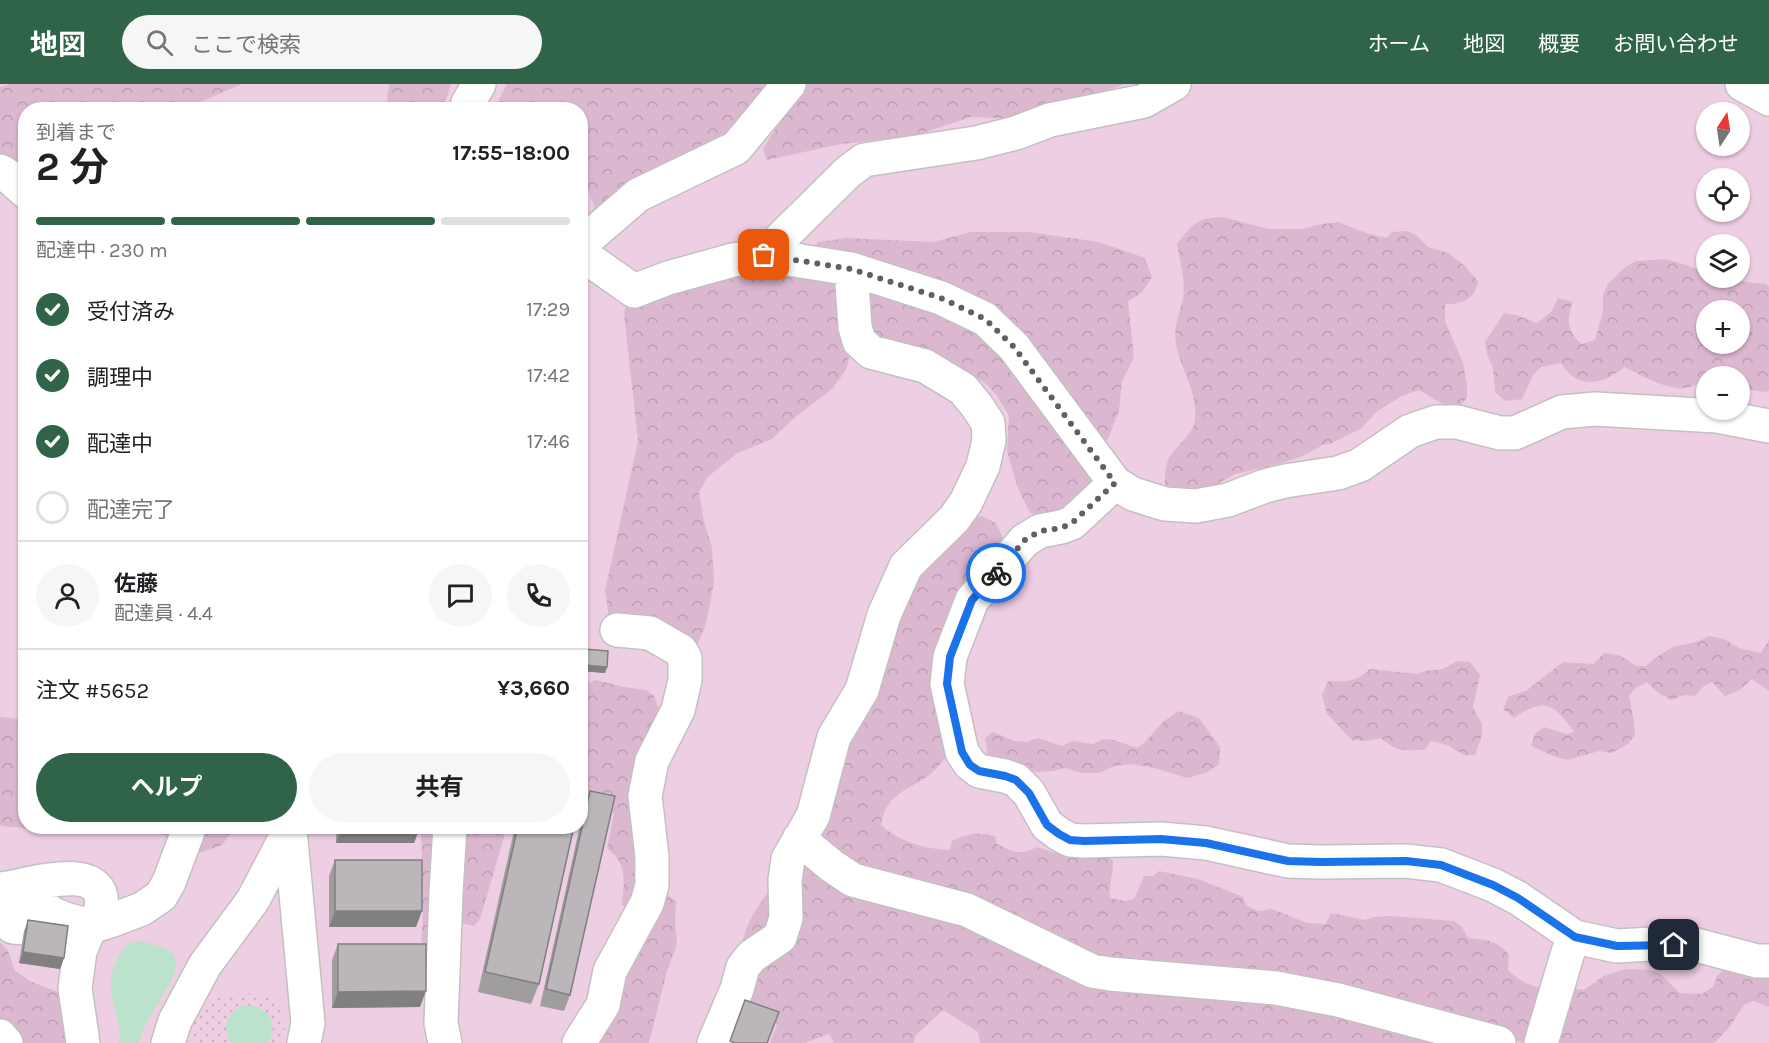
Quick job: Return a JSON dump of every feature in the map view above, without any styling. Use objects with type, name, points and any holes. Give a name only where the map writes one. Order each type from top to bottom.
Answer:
[{"type":"lane","points":[[469,102],[479,84]]},
{"type":"lane","points":[[588,238],[638,195],[736,148],[789,84]]},
{"type":"lane","points":[[764,255],[848,172],[864,160],[976,143],[1016,133],[1050,120],[1144,101],[1174,84]]},
{"type":"lane","points":[[1742,84],[1769,99]]},
{"type":"lane","points":[[0,171],[18,185]]},
{"type":"lane","points":[[588,259],[634,291],[668,278],[734,260],[764,255],[851,269],[941,298],[985,319],[1014,347],[1115,483],[1133,494],[1165,504],[1196,506],[1228,500],[1285,481],[1338,473],[1360,465],[1410,431],[1436,422],[1457,422],[1500,433],[1515,433],[1562,412],[1595,409],[1717,416],[1769,426]]},
{"type":"lane","points":[[714,1043],[737,989],[743,967],[752,956],[780,937],[786,918],[785,880],[788,859],[813,816],[834,737],[862,690],[884,615],[906,566],[954,519],[966,502],[983,466],[989,440],[987,423],[963,389],[926,366],[871,352],[859,341],[855,327],[851,269]]},
{"type":"lane","points":[[1115,483],[1072,523],[1061,528],[1040,531],[1025,540],[972,600],[950,657],[947,684],[962,752],[970,765],[979,771],[1016,780],[1029,793],[1047,825],[1059,834],[1070,840],[1084,841],[1161,839],[1206,843],[1288,861],[1406,861],[1441,865],[1493,885],[1518,898],[1575,937],[1617,946],[1696,945],[1757,961],[1769,961]]},
{"type":"lane","points":[[579,1043],[603,1005],[610,971],[647,903],[652,885],[652,857],[645,796],[652,761],[678,710],[685,680],[685,658],[681,651],[650,633],[617,630]]},
{"type":"lane","points":[[91,929],[142,909],[161,896],[169,882],[187,834]]},
{"type":"lane","points":[[168,1043],[175,1021],[206,965],[253,900],[287,834]]},
{"type":"lane","points":[[291,834],[308,1023],[304,1043]]},
{"type":"lane","points":[[445,1043],[441,1023],[450,834]]},
{"type":"lane","points":[[799,839],[831,866],[853,880],[967,910],[1092,971],[1276,988],[1338,1000],[1499,1043]]},
{"type":"lane","points":[[0,889],[67,878],[83,879],[94,885],[101,893],[101,910],[80,951],[75,988],[83,1043]]},
{"type":"lane","points":[[1541,1043],[1568,952],[1575,937]]},
{"type":"lane","points":[[0,1036],[6,1043]]},
{"type":"shaded area","points":[[0,84],[1769,84],[1769,1043],[0,1043]]},
{"type":"shaded area","points":[[141,941],[172,953],[176,969],[146,1024],[139,1043],[119,1043],[118,1021],[111,993],[112,972],[126,946]]},
{"type":"shaded area","points":[[234,994],[259,994],[270,998],[275,1003],[284,1022],[283,1043],[268,1043],[272,1030],[271,1021],[255,1005],[229,1042],[231,1043],[195,1043],[191,1025],[196,1013],[211,1001]]},
{"type":"shaded area","points":[[245,1005],[260,1008],[269,1016],[272,1028],[268,1043],[231,1043],[226,1025],[234,1011]]},
{"type":"green space","points":[[11,84],[242,84],[200,102],[18,102],[18,172],[0,161],[0,87]]},
{"type":"green space","points":[[389,84],[451,84],[445,102],[387,102]]},
{"type":"green space","points":[[507,84],[780,84],[732,142],[597,215],[588,190],[588,102],[498,102]]},
{"type":"green space","points":[[803,84],[1125,84],[1016,119],[971,117],[914,136],[841,144],[767,160],[763,149]]},
{"type":"green space","points":[[1223,217],[1268,229],[1303,229],[1338,222],[1387,238],[1392,232],[1407,231],[1417,236],[1428,247],[1448,253],[1464,265],[1478,281],[1477,287],[1467,300],[1445,304],[1445,321],[1463,363],[1467,398],[1461,405],[1443,404],[1419,390],[1402,396],[1376,412],[1362,428],[1303,456],[1235,474],[1206,490],[1165,490],[1167,462],[1191,431],[1195,420],[1192,391],[1178,354],[1175,337],[1184,292],[1177,244],[1196,223]]},
{"type":"green space","points":[[971,232],[1029,232],[1099,242],[1145,258],[1152,277],[1143,291],[1128,302],[1134,357],[1122,381],[1119,411],[1108,439],[1098,444],[1027,349],[814,248],[818,242],[847,238],[933,242]]},
{"type":"green space","points":[[1666,259],[1696,269],[1696,288],[1750,288],[1750,282],[1766,284],[1769,287],[1769,391],[1750,390],[1750,366],[1696,366],[1696,385],[1677,388],[1654,381],[1625,367],[1595,382],[1582,381],[1569,373],[1561,363],[1541,367],[1534,374],[1522,399],[1505,401],[1495,392],[1493,368],[1485,342],[1504,313],[1537,323],[1551,312],[1558,298],[1573,302],[1569,314],[1570,329],[1581,344],[1595,340],[1603,311],[1603,295],[1608,284],[1624,268],[1636,261]]},
{"type":"green space","points":[[739,266],[842,279],[850,353],[846,370],[832,389],[793,419],[772,439],[736,454],[708,477],[699,492],[704,522],[712,547],[714,582],[706,624],[696,648],[609,617],[605,591],[638,441],[624,313],[626,307],[678,283]]},
{"type":"green space","points":[[875,284],[978,325],[1093,465],[1085,497],[1069,512],[1046,518],[1030,513],[1018,488],[1007,451],[1009,416],[997,396],[984,382],[945,360],[871,342],[860,295]]},
{"type":"green space","points":[[982,516],[996,523],[1004,540],[975,587],[946,757],[933,772],[894,798],[888,805],[881,825],[904,840],[932,848],[950,850],[952,841],[978,834],[995,836],[997,844],[1017,852],[1037,847],[1058,854],[1108,856],[1113,861],[1110,898],[1125,901],[1134,899],[1144,876],[1153,876],[1159,871],[1198,879],[1243,897],[1246,905],[1258,911],[1272,909],[1307,923],[1326,924],[1331,913],[1365,920],[1391,916],[1454,921],[1462,927],[1468,938],[1491,942],[1505,950],[1509,955],[1508,970],[1518,979],[1533,986],[1553,990],[1536,1043],[1524,1043],[1377,1002],[1113,971],[872,876],[809,838],[908,575],[961,523]]},
{"type":"green space","points":[[1709,636],[1724,639],[1739,648],[1761,653],[1769,640],[1769,691],[1752,679],[1740,690],[1725,696],[1712,682],[1704,686],[1695,696],[1685,695],[1671,700],[1657,692],[1647,682],[1636,688],[1629,696],[1635,735],[1628,744],[1612,753],[1599,751],[1568,760],[1531,746],[1535,734],[1544,727],[1567,734],[1574,732],[1554,709],[1548,706],[1533,707],[1514,718],[1503,709],[1509,696],[1526,691],[1563,662],[1593,664],[1604,653],[1619,655],[1637,666],[1646,666],[1672,648]]},
{"type":"green space","points":[[1457,661],[1470,662],[1480,675],[1473,708],[1482,724],[1482,735],[1475,755],[1464,755],[1447,745],[1431,741],[1424,750],[1401,750],[1381,738],[1366,741],[1352,740],[1327,714],[1322,695],[1328,681],[1350,680],[1370,669],[1417,674],[1443,669]]},
{"type":"green space","points":[[596,680],[646,690],[654,696],[659,710],[646,857],[632,912],[622,905],[624,881],[622,867],[607,848],[614,814],[610,808],[588,803],[588,683]]},
{"type":"green space","points":[[1178,711],[1199,718],[1220,747],[1219,764],[1208,772],[1187,778],[1132,764],[1114,766],[1099,773],[1081,773],[1065,768],[1038,772],[1016,770],[988,757],[985,738],[993,732],[1015,741],[1026,742],[1038,738],[1062,746],[1072,741],[1093,744],[1103,739],[1114,740],[1137,748],[1163,722]]},
{"type":"green space","points":[[0,717],[18,719],[18,828],[0,825]]},
{"type":"green space","points":[[160,834],[230,834],[222,845],[194,855],[172,839]]},
{"type":"green space","points":[[421,834],[436,834],[427,959],[421,949],[423,915]]},
{"type":"green space","points":[[457,834],[505,834],[480,919],[474,926],[456,922]]},
{"type":"green space","points":[[796,860],[928,906],[1074,972],[1285,996],[1474,1043],[980,1043],[978,1032],[943,1010],[915,1036],[914,1043],[834,1043],[829,1034],[805,1043],[770,1043],[777,1025],[775,1019],[743,1008]]},
{"type":"green space","points":[[773,885],[779,915],[742,950],[749,923]]},
{"type":"green space","points":[[666,894],[676,901],[677,944],[667,971],[649,1043],[587,1043]]},
{"type":"green space","points":[[0,942],[8,951],[15,971],[32,982],[63,994],[71,1043],[14,1043],[0,1028]]},
{"type":"green space","points":[[1726,968],[1769,968],[1769,1007],[1753,1001],[1744,1005],[1728,1029],[1714,1043],[1549,1043],[1567,988],[1584,990],[1604,976],[1625,969],[1650,970],[1662,975],[1680,993],[1702,994],[1713,987],[1717,976]]},
{"type":"building","points":[[588,649],[608,651],[607,667],[588,665]]},
{"type":"building","points":[[590,791],[615,796],[570,995],[546,989],[580,834],[588,834]]},
{"type":"building","points":[[516,834],[572,834],[539,984],[485,972]]},
{"type":"building","points":[[335,860],[422,860],[422,911],[335,911]]},
{"type":"building","points":[[28,920],[68,926],[64,958],[23,952]]},
{"type":"building","points":[[338,944],[426,944],[426,991],[338,992]]},
{"type":"building","points":[[745,1000],[779,1012],[767,1043],[730,1041]]},
{"type":"way so far","points":[[764,255],[851,269],[941,298],[985,319],[1014,347],[1115,483],[1072,523],[1061,528],[1040,531],[1025,540],[996,573]]},
{"type":"route","points":[[996,573],[972,600],[950,657],[947,684],[962,752],[970,765],[979,771],[1016,780],[1029,793],[1047,825],[1059,834],[1070,840],[1084,841],[1161,839],[1206,843],[1288,861],[1406,861],[1441,865],[1493,885],[1518,898],[1575,937],[1617,946],[1674,945]]}]
